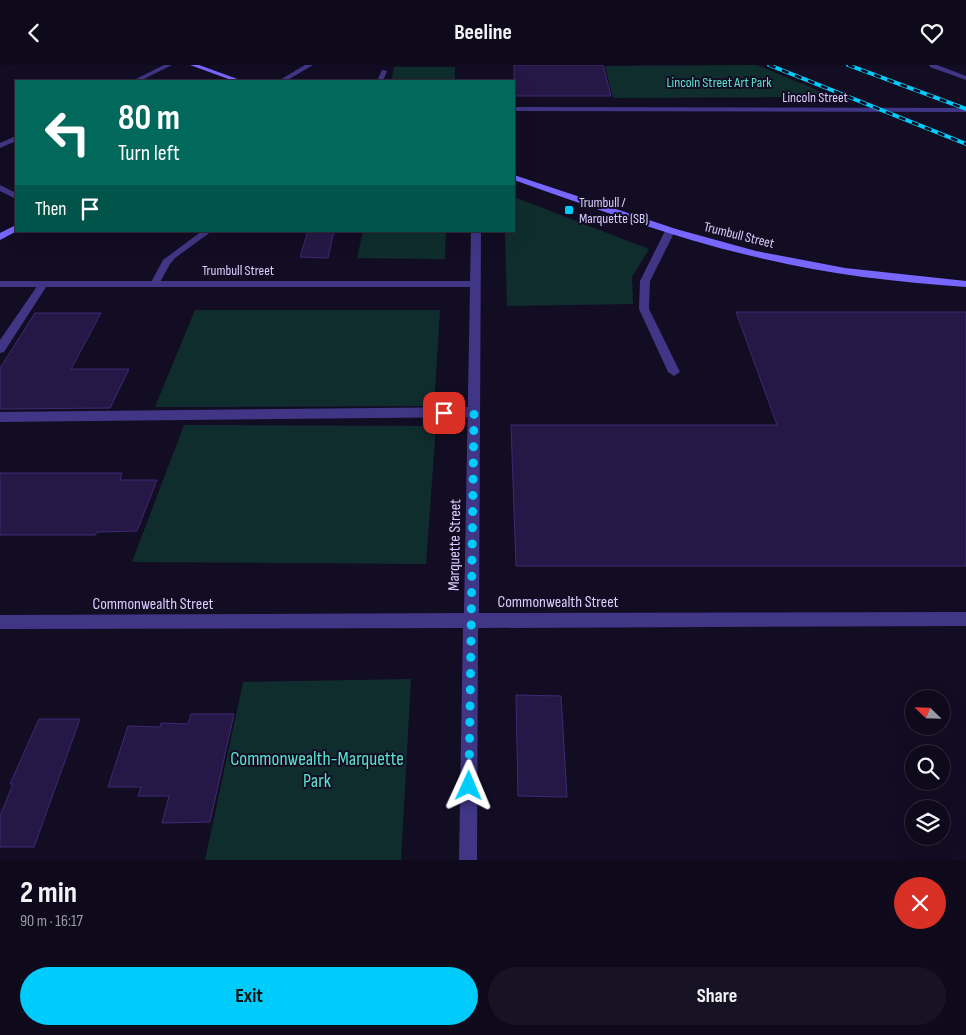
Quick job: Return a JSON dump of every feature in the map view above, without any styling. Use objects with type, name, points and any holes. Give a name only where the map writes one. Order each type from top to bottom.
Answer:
[{"type":"street","points":[[137,80],[169,65]]},
{"type":"street","points":[[194,65],[237,80]]},
{"type":"street","points":[[283,80],[310,65]]},
{"type":"street","points":[[934,65],[932,66],[966,77]]},
{"type":"street","points":[[380,80],[384,71]]},
{"type":"street","name":"Lincoln Street","points":[[515,109],[966,110]]},
{"type":"street","points":[[0,146],[15,138]]},
{"type":"street","name":"Trumbull Street","points":[[515,177],[670,231],[726,247],[807,265],[918,281],[966,284]]},
{"type":"street","points":[[0,188],[15,196]]},
{"type":"street","points":[[0,237],[15,229]]},
{"type":"street","points":[[670,231],[645,281],[644,309],[674,371]]},
{"type":"street","points":[[155,284],[166,262],[207,232]]},
{"type":"street","name":"Marquette Street","points":[[468,860],[476,232]]},
{"type":"street","name":"Trumbull Street","points":[[0,284],[476,284]]},
{"type":"street","points":[[0,349],[43,284]]},
{"type":"street","points":[[0,417],[474,412]]},
{"type":"street","name":"Commonwealth Street","points":[[0,622],[966,619]]},
{"type":"green space","name":"Lincoln Street Art Park","points":[[757,65],[833,97],[613,98],[605,66]]},
{"type":"green space","points":[[394,67],[455,67],[455,80],[391,80]]},
{"type":"green space","points":[[515,197],[649,249],[632,277],[633,304],[507,306],[505,232],[515,232]]},
{"type":"green space","points":[[363,232],[446,232],[445,259],[357,258]]},
{"type":"green space","points":[[195,310],[440,310],[434,406],[155,407]]},
{"type":"green space","points":[[184,425],[436,426],[426,564],[132,562]]},
{"type":"green space","name":"Commonwealth-Marquette Park","points":[[411,679],[401,860],[205,860],[243,682]]},
{"type":"building","points":[[514,65],[603,65],[611,96],[515,96]]},
{"type":"building","points":[[308,232],[334,232],[328,258],[300,257]]},
{"type":"building","points":[[736,312],[966,312],[966,566],[516,566],[511,425],[777,425]]},
{"type":"building","points":[[35,313],[101,313],[71,369],[129,369],[110,408],[0,409],[0,368]]},
{"type":"building","points":[[0,473],[122,473],[120,480],[157,480],[137,531],[97,532],[95,535],[0,535]]},
{"type":"building","points":[[516,695],[561,696],[567,797],[518,796]]},
{"type":"building","points":[[191,714],[234,714],[210,822],[162,823],[169,796],[138,796],[141,787],[108,787],[128,726],[160,727],[161,723],[188,724]]},
{"type":"building","points":[[39,719],[80,719],[34,847],[0,847],[0,816],[13,784],[10,784]]},
{"type":"railway","points":[[769,65],[966,144]]},
{"type":"railway","points":[[848,65],[966,109]]},
{"type":"place","name":"Trumbull / Marquette (SB)","points":[[569,210]]},
{"type":"route","points":[[444,413],[474,412],[469,786]]}]
